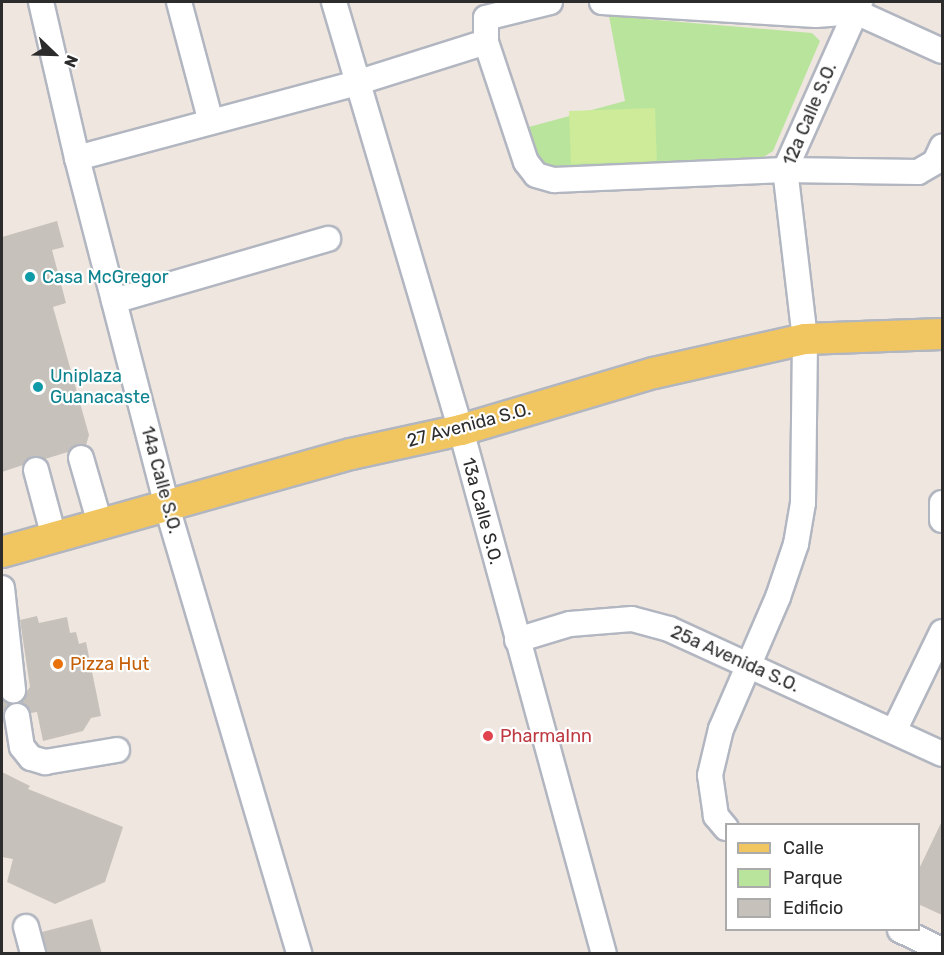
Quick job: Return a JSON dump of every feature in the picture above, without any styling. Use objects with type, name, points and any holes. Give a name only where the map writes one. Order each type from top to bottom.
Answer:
[{"type":"main road","name":"27 Avenida S.O.","points":[[2,552],[351,454],[461,430],[654,373],[805,339],[942,334]]},
{"type":"street","name":"14a Calle S.O.","points":[[41,2],[77,158],[167,507],[299,954]]},
{"type":"street","points":[[179,2],[211,122]]},
{"type":"street","name":"13a Calle S.O.","points":[[334,2],[356,83],[461,430],[604,954]]},
{"type":"street","points":[[550,2],[484,10],[486,42],[526,162],[536,175],[554,180],[785,170],[918,172],[935,162],[942,147]]},
{"type":"street","points":[[602,2],[816,15],[858,7],[942,51]]},
{"type":"street","name":"12a Calle S.O.","points":[[725,827],[716,816],[710,775],[721,729],[750,664],[796,544],[803,504],[805,339],[785,170],[858,7]]},
{"type":"street","points":[[77,158],[356,83],[486,42]]},
{"type":"street","points":[[114,301],[328,239]]},
{"type":"street","points":[[81,458],[100,524]]},
{"type":"street","points":[[36,470],[54,537]]},
{"type":"street","points":[[942,504],[942,520]]},
{"type":"street","points":[[2,588],[13,690]]},
{"type":"street","name":"25a Avenida S.O.","points":[[517,640],[570,624],[632,619],[669,629],[750,664],[942,754]]},
{"type":"street","points":[[894,732],[942,632]]},
{"type":"street","points":[[17,716],[22,747],[30,758],[45,762],[117,750]]},
{"type":"street","points":[[26,927],[33,954]]},
{"type":"street","points":[[902,931],[942,950]]},
{"type":"green space","points":[[609,16],[812,33],[820,41],[773,151],[748,167],[542,173],[525,128],[625,101]]},
{"type":"green space","points":[[655,108],[657,161],[571,164],[569,111]]},
{"type":"building","name":"Uniplaza Guanacaste","points":[[57,221],[64,247],[52,250],[66,303],[53,307],[89,435],[86,445],[77,445],[68,452],[45,459],[32,456],[23,465],[2,472],[2,237]]},
{"type":"building","name":"Pizza Hut","points":[[37,616],[39,623],[67,617],[70,633],[76,632],[79,644],[86,642],[101,716],[91,718],[83,731],[43,741],[37,712],[31,713],[19,702],[30,687],[20,620]]},
{"type":"building","points":[[2,772],[30,786],[28,789],[123,827],[105,882],[55,904],[7,882],[13,859],[2,857]]},
{"type":"building","points":[[942,821],[942,915],[920,905],[920,867]]},
{"type":"building","points":[[92,919],[102,954],[47,954],[42,932]]},
{"type":"tunnel","points":[[2,705],[15,702]]},
{"type":"place","name":"Casa McGregor","points":[[30,277]]},
{"type":"place","name":"Uniplaza Guanacaste","points":[[38,387]]},
{"type":"place","name":"Pizza Hut","points":[[58,664]]},
{"type":"place","name":"PharmaInn","points":[[488,736]]}]
